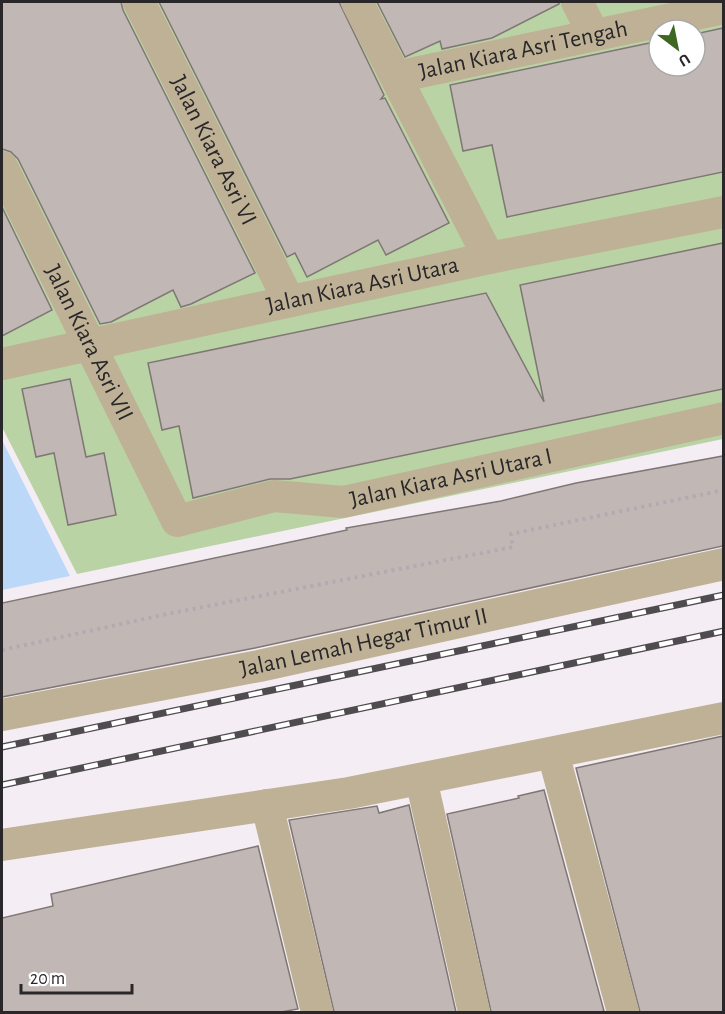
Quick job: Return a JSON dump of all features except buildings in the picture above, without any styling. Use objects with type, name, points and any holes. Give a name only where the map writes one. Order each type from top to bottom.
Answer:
[{"type":"street","name":"Jalan Kiara Asri VI","points":[[140,2],[289,301]]},
{"type":"street","points":[[357,2],[489,258]]},
{"type":"street","points":[[577,2],[594,35]]},
{"type":"street","name":"Jalan Kiara Asri Tengah","points":[[396,77],[723,8]]},
{"type":"street","name":"Jalan Kiara Asri VII","points":[[2,167],[177,521]]},
{"type":"street","name":"Jalan Kiara Asri Utara","points":[[2,364],[489,258],[723,212]]},
{"type":"street","name":"Jalan Kiara Asri Utara I","points":[[177,521],[274,496],[343,502],[723,418]]},
{"type":"street","name":"Jalan Lemah Hegar Timur II","points":[[2,715],[259,666],[723,564]]},
{"type":"street","points":[[2,845],[273,804],[425,799],[557,770],[723,718]]},
{"type":"street","points":[[557,770],[624,1012]]},
{"type":"street","points":[[425,799],[474,1012]]},
{"type":"street","points":[[273,804],[317,1012]]},
{"type":"path","points":[[2,650],[167,614],[513,547],[511,534],[723,490]]},
{"type":"green space","points":[[2,2],[723,2],[723,439],[77,574],[2,427]]},
{"type":"water","points":[[2,440],[70,576],[2,590]]},
{"type":"railway","points":[[2,747],[724,595]]},
{"type":"railway","points":[[2,785],[724,631]]}]
